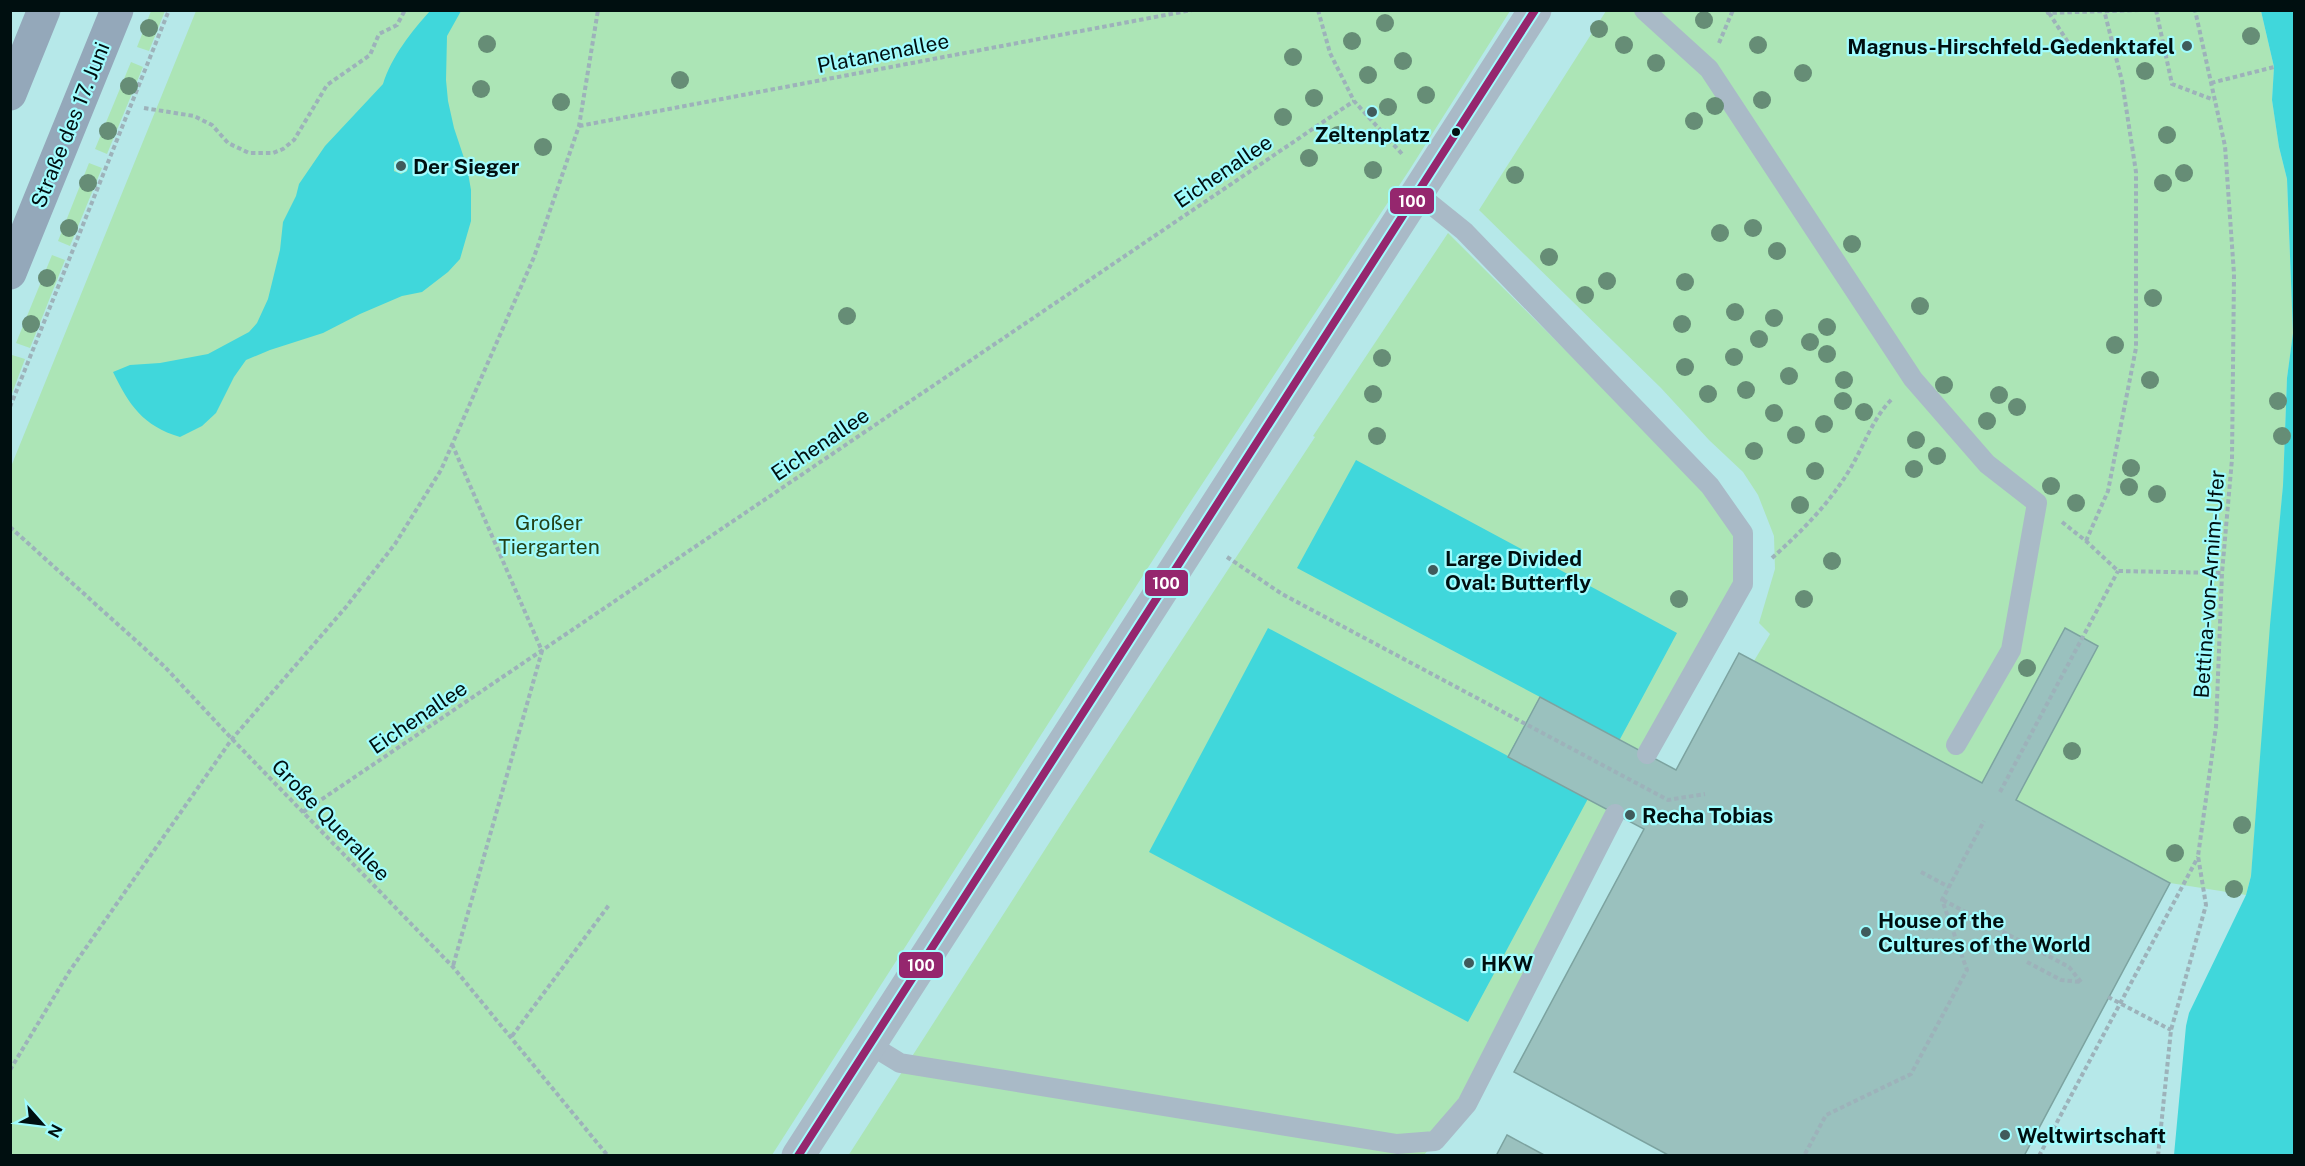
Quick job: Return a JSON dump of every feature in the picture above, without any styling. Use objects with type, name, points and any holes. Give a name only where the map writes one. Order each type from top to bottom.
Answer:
[{"type":"main road","points":[[10,94],[44,10]]},
{"type":"main road","name":"Straße des 17. Juni","points":[[10,273],[117,10]]},
{"type":"street","points":[[798,1155],[1535,10]]},
{"type":"lane","points":[[1644,10],[1709,69],[1913,379],[1987,464],[2037,503],[2011,650],[1956,745]]},
{"type":"lane","points":[[1424,184],[1464,231],[1710,486],[1743,533],[1743,584],[1647,754]]},
{"type":"lane","points":[[869,1044],[900,1063],[1429,1148],[1467,1104],[1615,814]]},
{"type":"path","points":[[10,407],[169,10]]},
{"type":"path","points":[[144,108],[194,116],[212,125],[228,143],[249,153],[273,153],[283,149],[294,140],[327,85],[370,55],[379,34],[397,25],[405,10]]},
{"type":"path","points":[[10,1070],[69,972],[232,739],[346,607],[395,544],[441,470],[534,257],[579,126],[598,10]]},
{"type":"path","name":"Platanenallee","points":[[579,126],[1192,10]]},
{"type":"path","points":[[1318,10],[1330,53],[1354,101],[1407,159],[1424,184]]},
{"type":"path","points":[[2048,12],[2139,10]]},
{"type":"path","points":[[2156,10],[2172,84],[2214,100]]},
{"type":"path","name":"Bettina-von-Arnim-Ufer","points":[[2158,1155],[2171,1030],[2206,905],[2198,856],[2216,727],[2222,573],[2232,459],[2234,274],[2225,146],[2195,10]]},
{"type":"path","points":[[2086,541],[2108,491],[2136,348],[2136,172],[2122,81],[2104,11]]},
{"type":"path","points":[[2048,12],[2073,50]]},
{"type":"path","points":[[2211,83],[2274,67]]},
{"type":"path","name":"Eichenallee","points":[[303,812],[1354,101]]},
{"type":"path","points":[[1743,584],[1808,526],[1850,469],[1884,407],[1913,379]]},
{"type":"path","points":[[452,444],[542,651],[453,967]]},
{"type":"path","points":[[2037,503],[2086,541],[2118,571],[2222,573]]},
{"type":"path","name":"Große Querallee","points":[[10,527],[164,666],[453,967],[608,1155]]},
{"type":"path","points":[[1227,557],[1282,594],[1668,800],[1705,794]]},
{"type":"path","points":[[2000,792],[2118,571]]},
{"type":"path","points":[[1805,1154],[1826,1115],[1911,1074],[1966,970],[1942,900],[1984,821]]},
{"type":"path","points":[[2039,1155],[2198,856]]},
{"type":"path","points":[[1921,872],[1949,887]]},
{"type":"path","points":[[1942,900],[2069,967],[2082,982],[2061,980],[2027,962]]},
{"type":"path","points":[[512,1036],[609,905]]},
{"type":"path","points":[[2108,997],[2171,1030]]},
{"type":"green space","points":[[151,11],[165,11],[149,51],[137,47]]},
{"type":"green space","name":"Großer Tiergarten","points":[[196,11],[1510,11],[1410,169],[1183,513],[772,1155],[11,1155],[10,469]]},
{"type":"green space","points":[[1606,11],[2261,11],[2274,67],[2272,100],[2279,147],[2287,179],[2293,333],[2287,378],[2283,485],[2251,876],[2246,895],[2170,883],[2016,800],[2098,646],[2065,629],[1982,783],[1754,661],[1770,634],[1759,623],[1775,569],[1774,536],[1758,495],[1743,472],[1709,440],[1661,388],[1479,210]]},
{"type":"green space","points":[[131,62],[143,67],[107,154],[95,149]]},
{"type":"green space","points":[[89,163],[102,168],[70,246],[58,241]]},
{"type":"green space","points":[[1448,233],[1715,499],[1735,533],[1743,584],[1467,1104],[1424,1155],[848,1156],[1071,809],[1315,437],[1313,436]]},
{"type":"green space","points":[[52,255],[65,260],[30,348],[16,343]]},
{"type":"green space","points":[[12,355],[25,359],[11,396],[10,359]]},
{"type":"water","points":[[430,11],[461,11],[447,36],[446,80],[454,128],[467,167],[471,190],[471,221],[460,259],[448,272],[422,292],[402,296],[323,333],[246,360],[234,377],[216,413],[202,426],[180,437],[156,427],[131,404],[113,372],[130,365],[160,363],[208,354],[249,332],[257,323],[268,299],[280,250],[283,222],[296,196],[299,184],[325,146],[383,84],[397,54]],"holes":[[[401,158],[408,165],[407,171],[401,174],[394,171],[394,162]]]},
{"type":"water","points":[[2261,11],[2294,11],[2294,1155],[2174,1155],[2189,1013],[2246,895],[2251,876],[2283,485],[2287,378],[2293,333],[2287,179],[2279,147],[2272,100],[2274,67]]},
{"type":"water","points":[[1356,460],[1677,633],[1468,1022],[1149,852],[1268,628],[1508,756],[1540,697],[1297,568]]},
{"type":"building","name":"House of the Cultures of the World","points":[[2065,628],[2098,646],[2016,800],[2170,883],[2024,1156],[1670,1156],[1514,1072],[1644,829],[1508,757],[1540,697],[1676,770],[1739,653],[1982,783]]},
{"type":"building","points":[[1507,1135],[1546,1156],[1496,1156]]},
{"type":"transit line","name":"100","points":[[798,1156],[1535,10]]},
{"type":"place","name":"Magnus-Hirschfeld-Gedenktafel","points":[[2187,46]]},
{"type":"place","name":"Zeltenplatz","points":[[1372,112]]},
{"type":"place","name":"Der Sieger","points":[[401,166]]},
{"type":"place","name":"Large Divided Oval: Butterfly","points":[[1433,570]]},
{"type":"place","name":"Recha Tobias","points":[[1630,815]]},
{"type":"place","name":"House of the Cultures of the World","points":[[1866,932]]},
{"type":"place","name":"HKW","points":[[1469,963]]},
{"type":"place","name":"Weltwirtschaft","points":[[2005,1135]]}]
